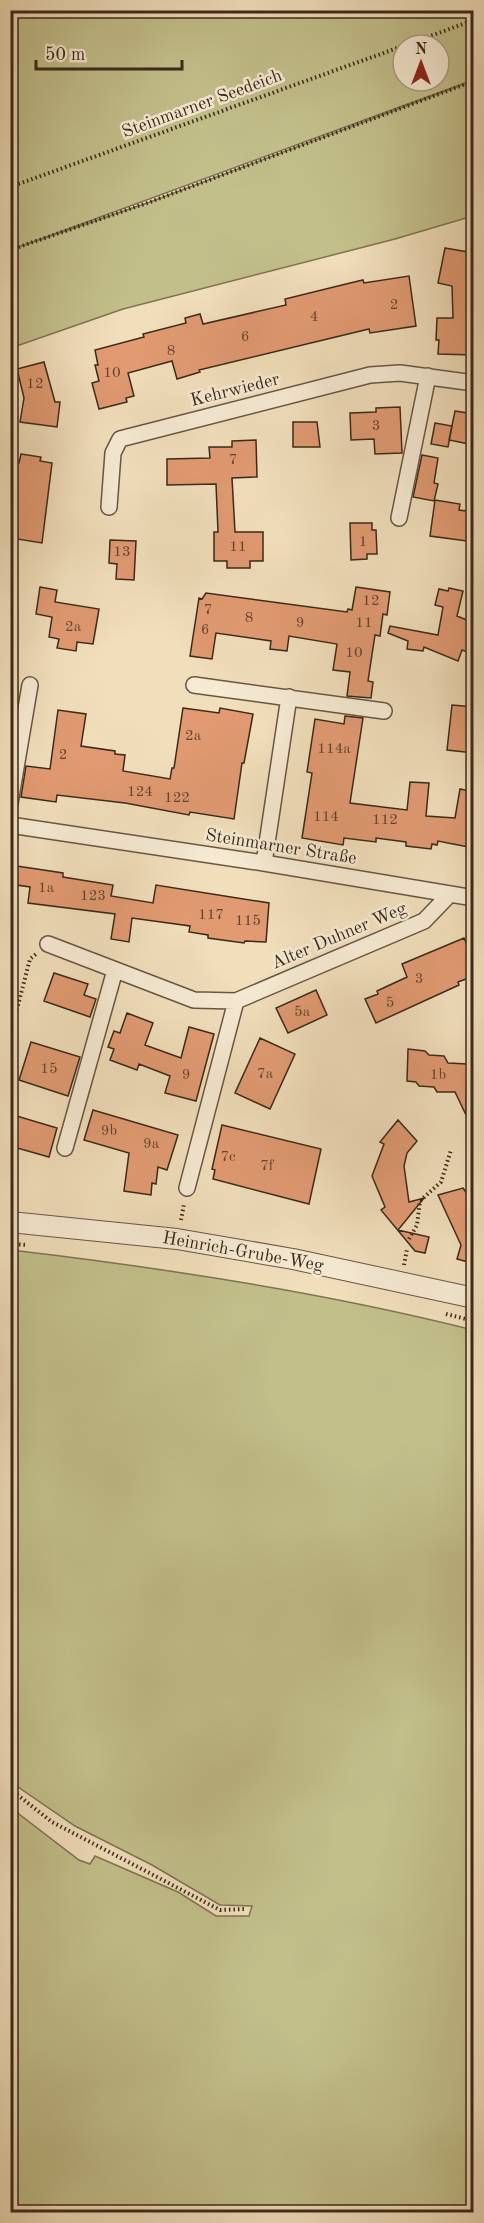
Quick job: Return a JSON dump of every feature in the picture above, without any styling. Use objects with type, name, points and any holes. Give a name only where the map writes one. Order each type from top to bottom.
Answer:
[{"type":"street","name":"Kehrwieder","points":[[109,507],[113,453],[120,439],[370,375],[400,373],[474,383]]},
{"type":"street","points":[[399,518],[428,376]]},
{"type":"street","points":[[10,803],[30,685]]},
{"type":"street","points":[[194,685],[384,711]]},
{"type":"street","points":[[264,863],[289,697]]},
{"type":"street","name":"Steinmarner Straße","points":[[10,825],[264,863],[474,898]]},
{"type":"street","name":"Alter Duhner Weg","points":[[48,944],[195,1000],[236,1001],[424,921],[450,894]]},
{"type":"street","points":[[65,1148],[115,970]]},
{"type":"street","points":[[187,1188],[236,1001]]},
{"type":"street","name":"Heinrich-Grube-Weg","points":[[10,1222],[177,1239],[293,1259],[474,1299]]},
{"type":"path","name":"Steinmarner Seedeich","points":[[441,33],[474,21]]},
{"type":"path","name":"Steinmarner Seedeich","points":[[10,188],[391,51]]},
{"type":"path","points":[[10,250],[150,202],[474,81]]},
{"type":"path","points":[[10,1036],[30,959],[48,944]]},
{"type":"path","points":[[409,1239],[417,1224],[420,1201],[441,1182],[451,1150]]},
{"type":"path","points":[[177,1239],[187,1188]]},
{"type":"path","points":[[10,1244],[34,1246]]},
{"type":"path","points":[[440,1312],[474,1321]]},
{"type":"path","points":[[10,1789],[52,1822],[220,1911],[245,1909]]},
{"type":"shaded area","points":[[10,11],[474,11],[473,80],[451,88],[451,33],[391,33],[391,93],[438,93],[13,249],[150,202],[441,93],[451,93],[451,89],[473,81],[473,216],[395,239],[123,309],[11,348]]},
{"type":"shaded area","points":[[11,1250],[127,1265],[301,1293],[473,1330],[473,2212],[11,2212],[11,1808],[79,1860],[90,1864],[95,1856],[178,1892],[216,1916],[249,1916],[252,1906],[220,1905],[152,1865],[75,1826],[18,1787],[11,1779]]},
{"type":"building","points":[[445,248],[474,253],[474,355],[438,354],[437,318],[453,318],[452,286],[438,283]]},
{"type":"building","points":[[409,276],[416,326],[370,333],[369,329],[199,370],[200,372],[177,379],[172,361],[128,373],[134,396],[126,398],[127,402],[99,409],[92,383],[99,381],[95,365],[98,365],[95,350],[186,323],[185,318],[200,314],[203,324],[286,305],[285,299],[363,280],[364,283]]},
{"type":"building","points":[[44,362],[55,402],[60,402],[57,427],[20,422],[24,398],[17,369]]},
{"type":"building","points":[[400,407],[402,453],[375,454],[374,439],[351,440],[350,413],[376,412],[376,408]]},
{"type":"building","points":[[455,411],[474,414],[474,445],[449,440]]},
{"type":"building","points":[[293,422],[317,422],[320,447],[293,447]]},
{"type":"building","points":[[435,423],[452,426],[448,447],[431,444]]},
{"type":"building","points":[[256,440],[257,477],[232,478],[235,532],[263,532],[263,561],[250,561],[250,568],[227,568],[227,561],[214,561],[214,532],[218,532],[216,484],[167,485],[167,459],[210,458],[209,447],[232,447],[232,441]]},
{"type":"building","points":[[21,454],[41,457],[40,461],[52,463],[42,543],[17,539],[18,536],[10,535],[10,462],[19,463]]},
{"type":"building","points":[[422,455],[438,458],[434,483],[438,484],[434,501],[413,497]]},
{"type":"building","points":[[435,500],[460,504],[459,510],[474,512],[474,542],[430,536]]},
{"type":"building","points":[[350,523],[372,523],[372,530],[376,530],[377,554],[367,554],[367,559],[351,560]]},
{"type":"building","points":[[110,540],[136,541],[134,580],[116,579],[117,564],[109,563]]},
{"type":"building","points":[[40,587],[57,590],[55,602],[99,609],[93,644],[77,642],[76,651],[57,648],[59,639],[49,637],[52,617],[36,614]]},
{"type":"building","points":[[356,587],[390,592],[387,615],[383,614],[380,636],[375,635],[368,681],[373,682],[371,698],[347,696],[350,672],[333,670],[337,644],[289,636],[287,651],[270,649],[271,641],[216,633],[212,659],[190,656],[199,598],[202,599],[206,593],[347,612],[348,609],[352,610]]},
{"type":"building","points":[[449,588],[463,591],[457,616],[474,623],[474,654],[462,650],[458,661],[424,647],[423,651],[407,649],[408,641],[388,633],[390,626],[438,635],[443,607],[435,605],[439,589],[448,591]]},
{"type":"building","points":[[452,705],[474,707],[474,753],[447,750]]},
{"type":"building","points":[[183,708],[219,713],[220,708],[253,714],[244,763],[242,763],[234,819],[190,812],[189,815],[125,803],[57,795],[56,802],[21,797],[26,766],[50,769],[58,710],[86,714],[81,746],[115,751],[115,754],[125,755],[123,771],[170,779],[172,768],[174,768]]},
{"type":"building","points":[[345,716],[363,718],[350,803],[407,810],[410,782],[429,783],[426,816],[455,818],[460,789],[474,792],[474,848],[438,841],[437,845],[432,844],[431,849],[406,846],[406,842],[376,838],[376,842],[344,838],[343,845],[302,838],[312,773],[307,772],[315,719],[344,724]]},
{"type":"building","points":[[10,865],[63,873],[63,877],[113,885],[111,896],[153,903],[156,885],[269,903],[266,942],[245,941],[244,943],[208,938],[208,935],[189,932],[190,926],[132,918],[129,942],[111,939],[115,914],[28,903],[30,887],[10,884]]},
{"type":"building","points":[[464,938],[474,960],[474,976],[376,1023],[365,999],[407,977],[402,964]]},
{"type":"building","points":[[54,973],[88,984],[84,995],[96,999],[90,1017],[44,1001]]},
{"type":"building","points":[[316,990],[327,1015],[288,1033],[276,1008]]},
{"type":"building","points":[[127,1013],[153,1023],[145,1045],[181,1058],[189,1027],[214,1034],[196,1101],[165,1093],[170,1076],[139,1064],[137,1070],[110,1060],[114,1049],[108,1047],[114,1031],[120,1033]]},
{"type":"building","points":[[260,1038],[295,1054],[270,1109],[235,1093]]},
{"type":"building","points":[[31,1042],[80,1057],[68,1096],[19,1080]]},
{"type":"building","points":[[408,1049],[425,1051],[429,1055],[444,1056],[448,1063],[467,1064],[466,1115],[455,1092],[437,1092],[434,1087],[419,1086],[416,1082],[407,1081]]},
{"type":"building","points":[[93,1110],[178,1135],[167,1170],[158,1167],[156,1184],[152,1183],[151,1195],[124,1191],[129,1153],[84,1140]]},
{"type":"building","points":[[10,1114],[57,1128],[49,1157],[10,1146]]},
{"type":"building","points":[[398,1120],[417,1141],[407,1153],[404,1166],[409,1202],[424,1198],[398,1230],[429,1237],[425,1253],[415,1251],[381,1210],[385,1207],[372,1176],[384,1144],[380,1142]]},
{"type":"building","points":[[222,1125],[321,1149],[309,1204],[213,1179],[215,1170],[212,1169]]},
{"type":"building","points":[[463,1188],[474,1204],[474,1273],[468,1262],[457,1259],[461,1245],[438,1195]]}]
